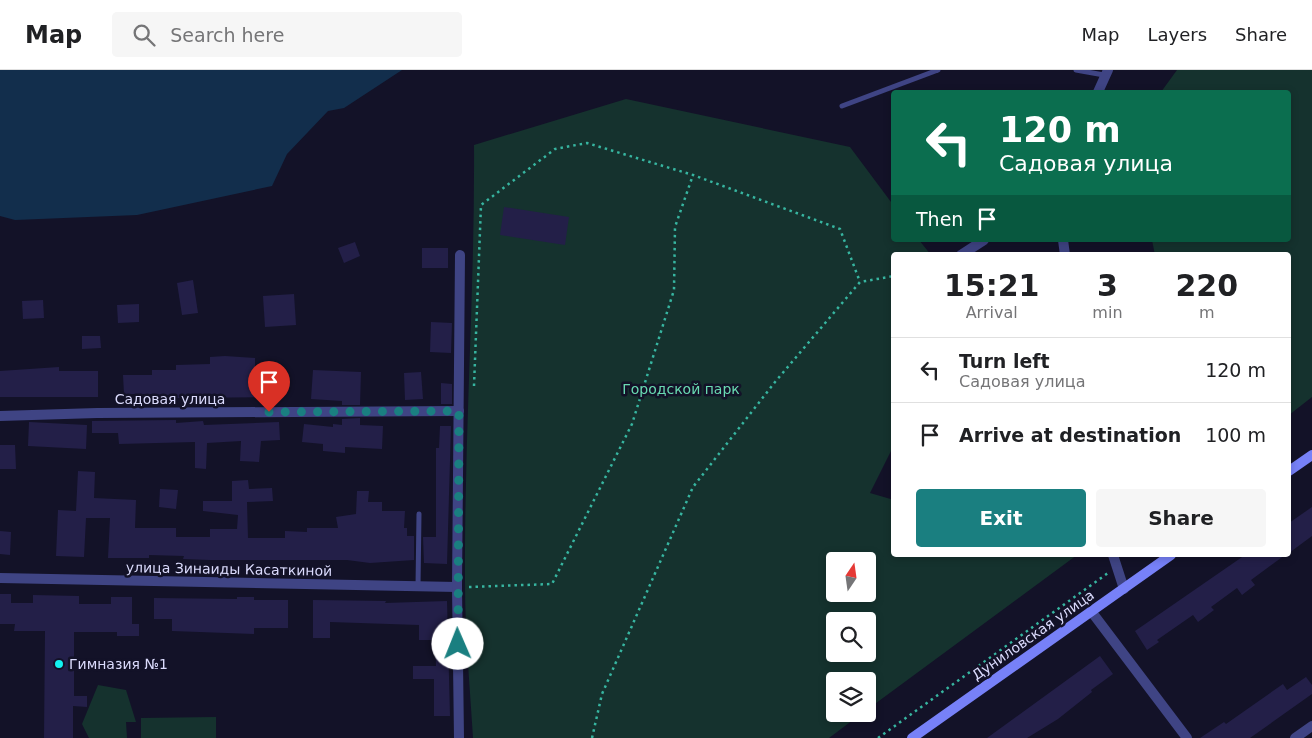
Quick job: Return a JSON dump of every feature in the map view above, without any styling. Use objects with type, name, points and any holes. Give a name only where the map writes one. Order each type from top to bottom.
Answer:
[{"type":"main road","points":[[1291,470],[1312,455]]},
{"type":"main road","name":"Дуниловская улица","points":[[912,738],[1168,557]]},
{"type":"street","points":[[1099,90],[1106,73]]},
{"type":"street","points":[[966,252],[981,242]]},
{"type":"street","points":[[459,738],[457,587],[460,256]]},
{"type":"street","name":"Садовая улица","points":[[0,416],[107,413],[459,411]]},
{"type":"street","points":[[1114,557],[1124,588]]},
{"type":"street","name":"улица Зинаиды Касаткиной","points":[[0,578],[457,587]]},
{"type":"street","points":[[1091,611],[1187,738]]},
{"type":"street","points":[[1295,738],[1312,726]]},
{"type":"lane","points":[[842,106],[938,70]]},
{"type":"lane","points":[[1076,70],[1106,73]]},
{"type":"lane","points":[[418,586],[419,514]]},
{"type":"path","points":[[474,386],[482,205],[555,148],[587,143],[693,175],[840,229],[860,282]]},
{"type":"path","points":[[457,587],[552,584],[632,424],[674,290],[675,227],[693,175]]},
{"type":"path","points":[[592,738],[602,694],[693,487],[775,382],[860,282],[891,277]]},
{"type":"path","points":[[878,738],[1117,567]]},
{"type":"green space","points":[[1177,70],[1312,70],[1312,397],[1291,413],[1291,252],[1154,252],[1152,242],[1291,242],[1291,90],[1162,90]]},
{"type":"green space","name":"Городской парк","points":[[626,99],[850,147],[891,202],[891,242],[921,242],[929,252],[891,252],[891,451],[870,493],[891,499],[891,557],[1074,557],[876,703],[876,672],[826,672],[826,722],[850,722],[829,738],[473,738],[467,641],[465,528],[473,255],[474,145]]},
{"type":"green space","points":[[98,685],[126,690],[136,722],[126,722],[127,738],[89,738],[82,724]]},
{"type":"green space","points":[[216,717],[216,738],[141,738],[141,718]]},
{"type":"water","points":[[0,70],[402,70],[344,108],[328,111],[287,154],[272,186],[137,215],[15,220],[0,216]]},
{"type":"building","points":[[504,207],[569,217],[565,245],[500,235]]},
{"type":"building","points":[[355,242],[360,256],[344,263],[338,248]]},
{"type":"building","points":[[422,248],[448,248],[448,268],[422,268]]},
{"type":"building","points":[[193,280],[198,313],[182,315],[177,283]]},
{"type":"building","points":[[294,294],[296,325],[265,327],[263,296]]},
{"type":"building","points":[[43,300],[44,318],[23,319],[22,301]]},
{"type":"building","points":[[139,304],[139,322],[118,323],[117,305]]},
{"type":"building","points":[[431,322],[452,323],[451,353],[430,352]]},
{"type":"building","points":[[82,336],[100,336],[101,348],[82,349]]},
{"type":"building","points":[[210,357],[255,358],[255,383],[284,383],[284,397],[177,398],[177,396],[152,396],[152,394],[124,394],[123,375],[152,375],[152,370],[176,370],[176,365],[210,364]]},
{"type":"building","points":[[59,367],[59,371],[98,371],[98,397],[0,397],[0,371]]},
{"type":"building","points":[[313,370],[361,372],[360,405],[342,405],[342,401],[311,399]]},
{"type":"building","points":[[421,372],[423,399],[405,400],[404,373]]},
{"type":"building","points":[[441,383],[452,384],[452,404],[441,404]]},
{"type":"building","points":[[360,418],[360,425],[383,426],[382,449],[345,447],[345,453],[323,451],[323,444],[302,442],[304,424],[333,427],[333,424],[342,425],[342,419]]},
{"type":"building","points":[[176,420],[176,423],[203,421],[204,425],[279,422],[280,440],[261,441],[259,462],[240,461],[241,441],[207,443],[206,469],[195,468],[195,442],[119,444],[118,433],[92,433],[92,421]]},
{"type":"building","points":[[29,422],[87,425],[86,449],[28,446]]},
{"type":"building","points":[[440,426],[451,426],[447,564],[424,563],[423,537],[436,537],[436,448],[439,448]]},
{"type":"building","points":[[0,445],[15,445],[16,469],[0,469]]},
{"type":"building","points":[[78,471],[95,472],[94,498],[136,500],[135,528],[176,528],[176,537],[210,537],[210,529],[237,529],[238,515],[203,511],[203,501],[232,501],[232,481],[248,480],[249,489],[272,488],[273,501],[247,502],[248,538],[285,538],[285,531],[307,532],[307,528],[338,528],[336,517],[356,514],[357,491],[369,491],[368,502],[382,502],[382,511],[405,511],[404,528],[407,528],[407,536],[414,536],[414,560],[370,563],[347,560],[210,560],[183,559],[184,556],[149,555],[149,558],[108,558],[110,518],[86,518],[84,557],[56,556],[58,510],[76,511]]},
{"type":"building","points":[[160,489],[178,490],[176,509],[159,507]]},
{"type":"building","points":[[1312,507],[1312,536],[1291,552],[1291,522]]},
{"type":"building","points":[[0,531],[11,532],[10,555],[0,554]]},
{"type":"building","points":[[1242,557],[1282,557],[1251,580],[1255,585],[1242,595],[1237,588],[1211,607],[1214,610],[1198,622],[1193,615],[1157,640],[1159,642],[1147,650],[1135,631]]},
{"type":"building","name":"Гимназия №1","points":[[0,594],[11,594],[11,603],[33,603],[33,595],[79,596],[79,604],[111,604],[111,597],[132,597],[132,624],[139,624],[139,636],[117,636],[117,632],[74,632],[74,696],[87,696],[87,707],[73,706],[73,738],[44,738],[45,631],[14,631],[15,624],[0,624]]},
{"type":"building","points":[[237,597],[254,597],[254,600],[288,600],[288,628],[254,628],[254,634],[172,631],[172,619],[154,619],[154,598],[237,599]]},
{"type":"building","points":[[313,600],[386,601],[385,603],[447,601],[450,716],[434,716],[434,679],[413,679],[413,666],[436,666],[435,640],[419,640],[419,625],[330,622],[330,638],[313,638]]},
{"type":"building","points":[[1100,656],[1113,674],[1091,690],[1092,692],[1058,719],[1027,738],[987,738]]},
{"type":"building","points":[[1306,677],[1312,685],[1312,694],[1250,738],[1200,738],[1224,722],[1226,724],[1283,684],[1287,690]]},
{"type":"place","name":"Гимназия №1","points":[[59,664]]},
{"type":"route","points":[[269,412],[459,411],[458,644]]}]
